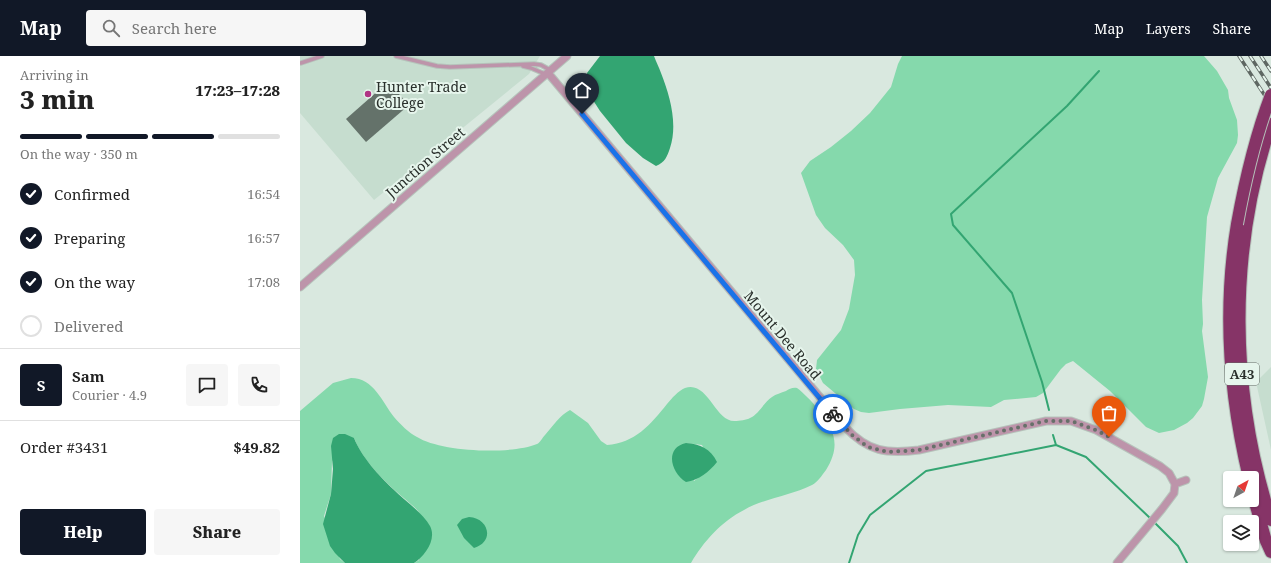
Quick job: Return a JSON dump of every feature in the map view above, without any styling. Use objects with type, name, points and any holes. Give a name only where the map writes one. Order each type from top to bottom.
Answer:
[{"type":"highway","name":"A43","points":[[1271,95],[1255,141],[1244,188],[1240,290],[1240,356],[1246,413],[1255,462],[1271,520]]},
{"type":"highway","name":"A43","points":[[1247,471],[1243,456],[1233,396],[1230,354],[1229,314],[1233,247],[1242,224],[1271,124]]},
{"type":"highway","points":[[1256,507],[1266,541],[1271,552]]},
{"type":"street","name":"Junction Street","points":[[300,287],[567,56]]},
{"type":"street","name":"Mount Dee Road","points":[[548,73],[845,427],[852,435],[868,447],[888,452],[904,452],[919,450],[1046,421],[1071,421],[1096,430],[1160,466],[1169,473],[1175,484]]},
{"type":"street","points":[[1117,563],[1174,493],[1175,484],[1186,480]]},
{"type":"lane","points":[[301,62],[322,56]]},
{"type":"lane","points":[[396,56],[437,66],[450,67],[537,64],[548,73]]},
{"type":"lane","points":[[518,65],[548,73]]},
{"type":"shaded area","points":[[300,56],[540,56],[529,74],[374,200],[300,113]]},
{"type":"shaded area","points":[[600,56],[654,56],[670,101],[673,120],[670,148],[662,163],[656,166],[643,158],[626,143],[600,111],[591,97],[588,89],[587,73]]},
{"type":"shaded area","points":[[902,56],[1204,56],[1217,71],[1228,90],[1229,98],[1237,120],[1238,135],[1237,143],[1218,178],[1207,217],[1202,300],[1202,331],[1208,377],[1202,406],[1187,423],[1174,430],[1159,433],[1146,427],[1110,391],[1073,361],[1066,364],[1043,393],[1036,397],[1004,400],[991,407],[948,405],[869,413],[861,412],[854,409],[823,383],[816,369],[817,360],[841,330],[849,309],[855,275],[854,260],[843,245],[825,228],[816,215],[801,173],[810,161],[851,131],[870,113],[891,87]]},
{"type":"shaded area","points":[[1271,367],[1271,450],[1256,382]]},
{"type":"shaded area","points":[[351,378],[366,382],[372,386],[394,417],[408,431],[428,442],[458,449],[493,451],[510,450],[538,443],[560,418],[570,410],[588,423],[601,441],[607,445],[626,441],[641,432],[675,395],[685,388],[693,387],[700,390],[706,395],[722,415],[728,420],[735,421],[750,418],[756,414],[769,399],[791,388],[797,388],[810,400],[830,426],[833,433],[834,447],[833,454],[826,470],[816,482],[804,489],[752,506],[728,520],[707,540],[691,563],[414,563],[419,560],[421,527],[420,514],[390,486],[369,463],[358,447],[354,438],[332,461],[331,494],[324,516],[340,559],[345,563],[300,563],[300,411],[333,383]],"holes":[[[686,443],[702,445],[712,467],[694,481]]]},
{"type":"shaded area","points":[[339,434],[345,434],[354,438],[361,452],[376,472],[418,511],[430,526],[432,536],[429,547],[426,552],[414,563],[345,563],[330,546],[323,524],[331,494],[333,469],[331,446],[333,438]]},
{"type":"shaded area","points":[[686,443],[704,448],[715,457],[717,462],[703,475],[686,482],[677,473],[672,461],[672,455],[679,446]]},
{"type":"shaded area","points":[[469,517],[476,518],[481,521],[487,531],[485,541],[481,545],[474,548],[464,538],[457,525],[462,519]]},
{"type":"building","points":[[388,82],[409,105],[366,142],[346,119]]},
{"type":"waterway","points":[[1049,410],[1042,382],[1012,293],[953,225],[951,214],[1067,106],[1099,71]]},
{"type":"waterway","points":[[1053,435],[1056,445]]},
{"type":"waterway","points":[[849,563],[858,535],[870,515],[926,471],[1056,445],[1086,457],[1151,519]]},
{"type":"waterway","points":[[1154,522],[1178,546],[1187,563]]},
{"type":"railway","points":[[1239,56],[1271,105]]},
{"type":"railway","points":[[1250,56],[1271,88]]},
{"type":"railway","points":[[1261,56],[1271,71]]},
{"type":"way so far","points":[[833,414],[852,435],[868,447],[888,452],[919,450],[1046,421],[1071,421],[1096,430],[1109,437]]},
{"type":"place","name":"Hunter Trade College","points":[[368,94]]},
{"type":"route","points":[[582,114],[833,414]]}]
